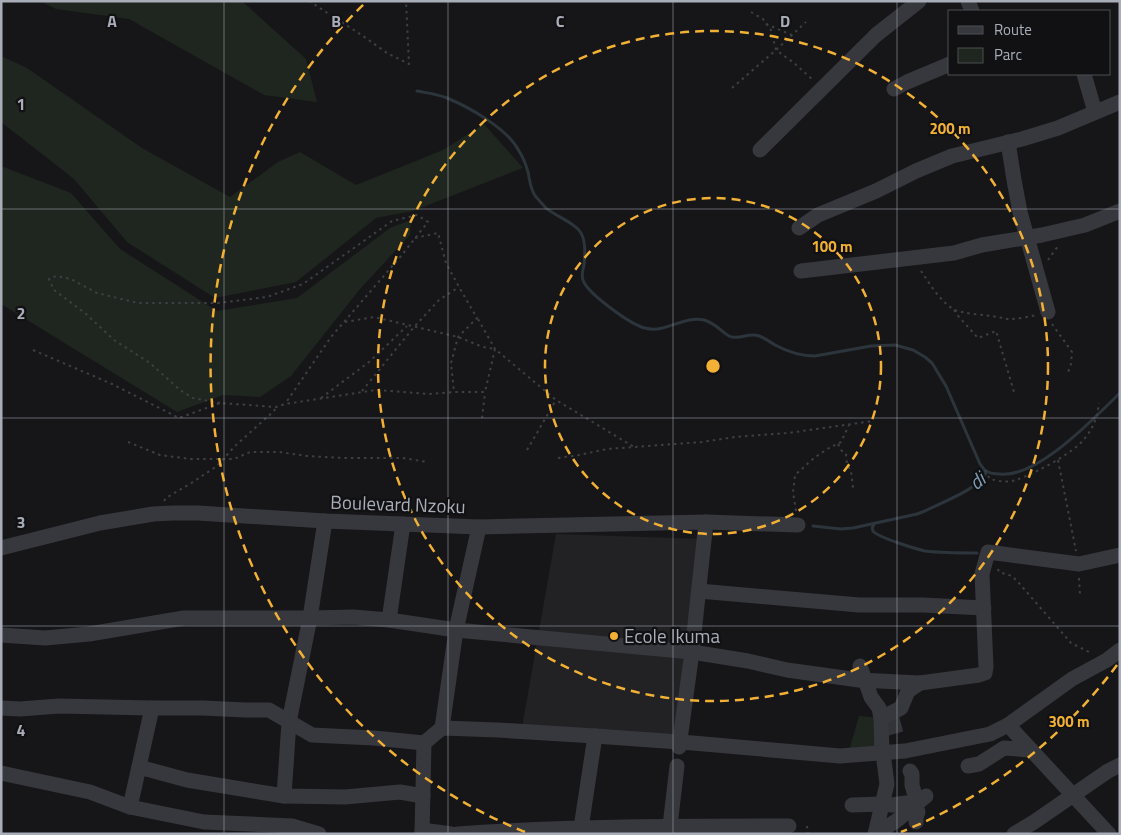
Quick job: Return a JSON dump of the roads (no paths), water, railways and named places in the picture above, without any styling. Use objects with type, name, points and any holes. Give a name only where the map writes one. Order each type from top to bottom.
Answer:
[{"type":"street","points":[[760,150],[876,35],[919,1]]},
{"type":"street","points":[[894,89],[948,65]]},
{"type":"street","points":[[1084,75],[1095,112]]},
{"type":"street","points":[[799,228],[818,215],[952,156],[1058,128],[1120,102]]},
{"type":"street","points":[[1008,142],[1014,180],[1048,312]]},
{"type":"street","points":[[801,271],[954,253],[1085,225],[1120,211]]},
{"type":"street","name":"Boulevard Nzoku","points":[[1,548],[100,523],[153,514],[198,513],[325,521],[479,527],[706,522],[798,525]]},
{"type":"street","points":[[284,796],[289,722],[310,618],[325,521]]},
{"type":"street","points":[[680,745],[706,522]]},
{"type":"street","points":[[389,620],[403,524]]},
{"type":"street","points":[[442,728],[456,630],[479,527]]},
{"type":"street","points":[[1,635],[45,638],[89,634],[184,618],[353,617],[389,620],[456,630],[692,652],[748,661],[787,670],[840,677],[862,673],[920,683],[979,676],[985,672],[982,574],[988,552],[1079,564],[1120,555]]},
{"type":"street","points":[[699,591],[859,605],[923,605],[984,608]]},
{"type":"street","points":[[1,708],[20,709],[59,706],[269,710],[312,735],[424,743],[442,728],[498,730],[840,756],[882,753],[899,744],[931,746],[990,734],[1008,725],[1072,679],[1107,660],[1120,650]]},
{"type":"street","points":[[862,673],[871,697],[879,708],[889,717],[909,718]]},
{"type":"street","points":[[840,677],[871,697]]},
{"type":"street","points":[[920,683],[908,691],[901,708],[889,717],[882,753],[887,784],[875,834],[892,829],[920,801]]},
{"type":"street","points":[[130,807],[152,708]]},
{"type":"street","points":[[1008,725],[1109,834]]},
{"type":"street","points":[[581,828],[595,736]]},
{"type":"street","points":[[424,743],[422,832],[451,834]]},
{"type":"street","points":[[968,766],[979,764],[1004,748],[1031,750]]},
{"type":"street","points":[[1014,834],[1108,771],[1120,765]]},
{"type":"street","points":[[670,826],[677,766]]},
{"type":"street","points":[[139,767],[187,780],[284,796],[345,798],[400,792],[423,796]]},
{"type":"street","points":[[910,771],[912,774],[912,785],[920,801],[916,822]]},
{"type":"street","points":[[1,773],[90,792],[130,807],[204,822],[292,826],[319,834]]},
{"type":"street","points":[[852,805],[892,805],[920,801]]},
{"type":"street","points":[[882,804],[892,829]]},
{"type":"street","points":[[457,834],[542,828],[789,826]]},
{"type":"waterway","points":[[417,91],[447,98],[477,113],[497,127],[514,143],[523,158],[531,188],[536,197],[546,208],[580,231],[585,250],[582,276],[586,286],[610,308],[638,326],[660,329],[689,320],[704,320],[712,323],[729,336],[755,335],[785,350],[810,356],[871,346],[895,345],[913,350],[932,363],[946,386],[980,464],[984,469],[994,474],[1015,473],[1031,467],[1048,457],[1081,431],[1120,393]]},
{"type":"waterway","name":"di","points":[[813,526],[841,529],[853,528],[917,514],[949,500],[976,485],[986,473],[985,471]]},
{"type":"waterway","points":[[874,524],[872,529],[876,534],[920,550],[977,553]]},
{"type":"tunnel","points":[[892,719],[897,737]]},
{"type":"place","name":"Ecole Ikuma","points":[[614,636]]}]
